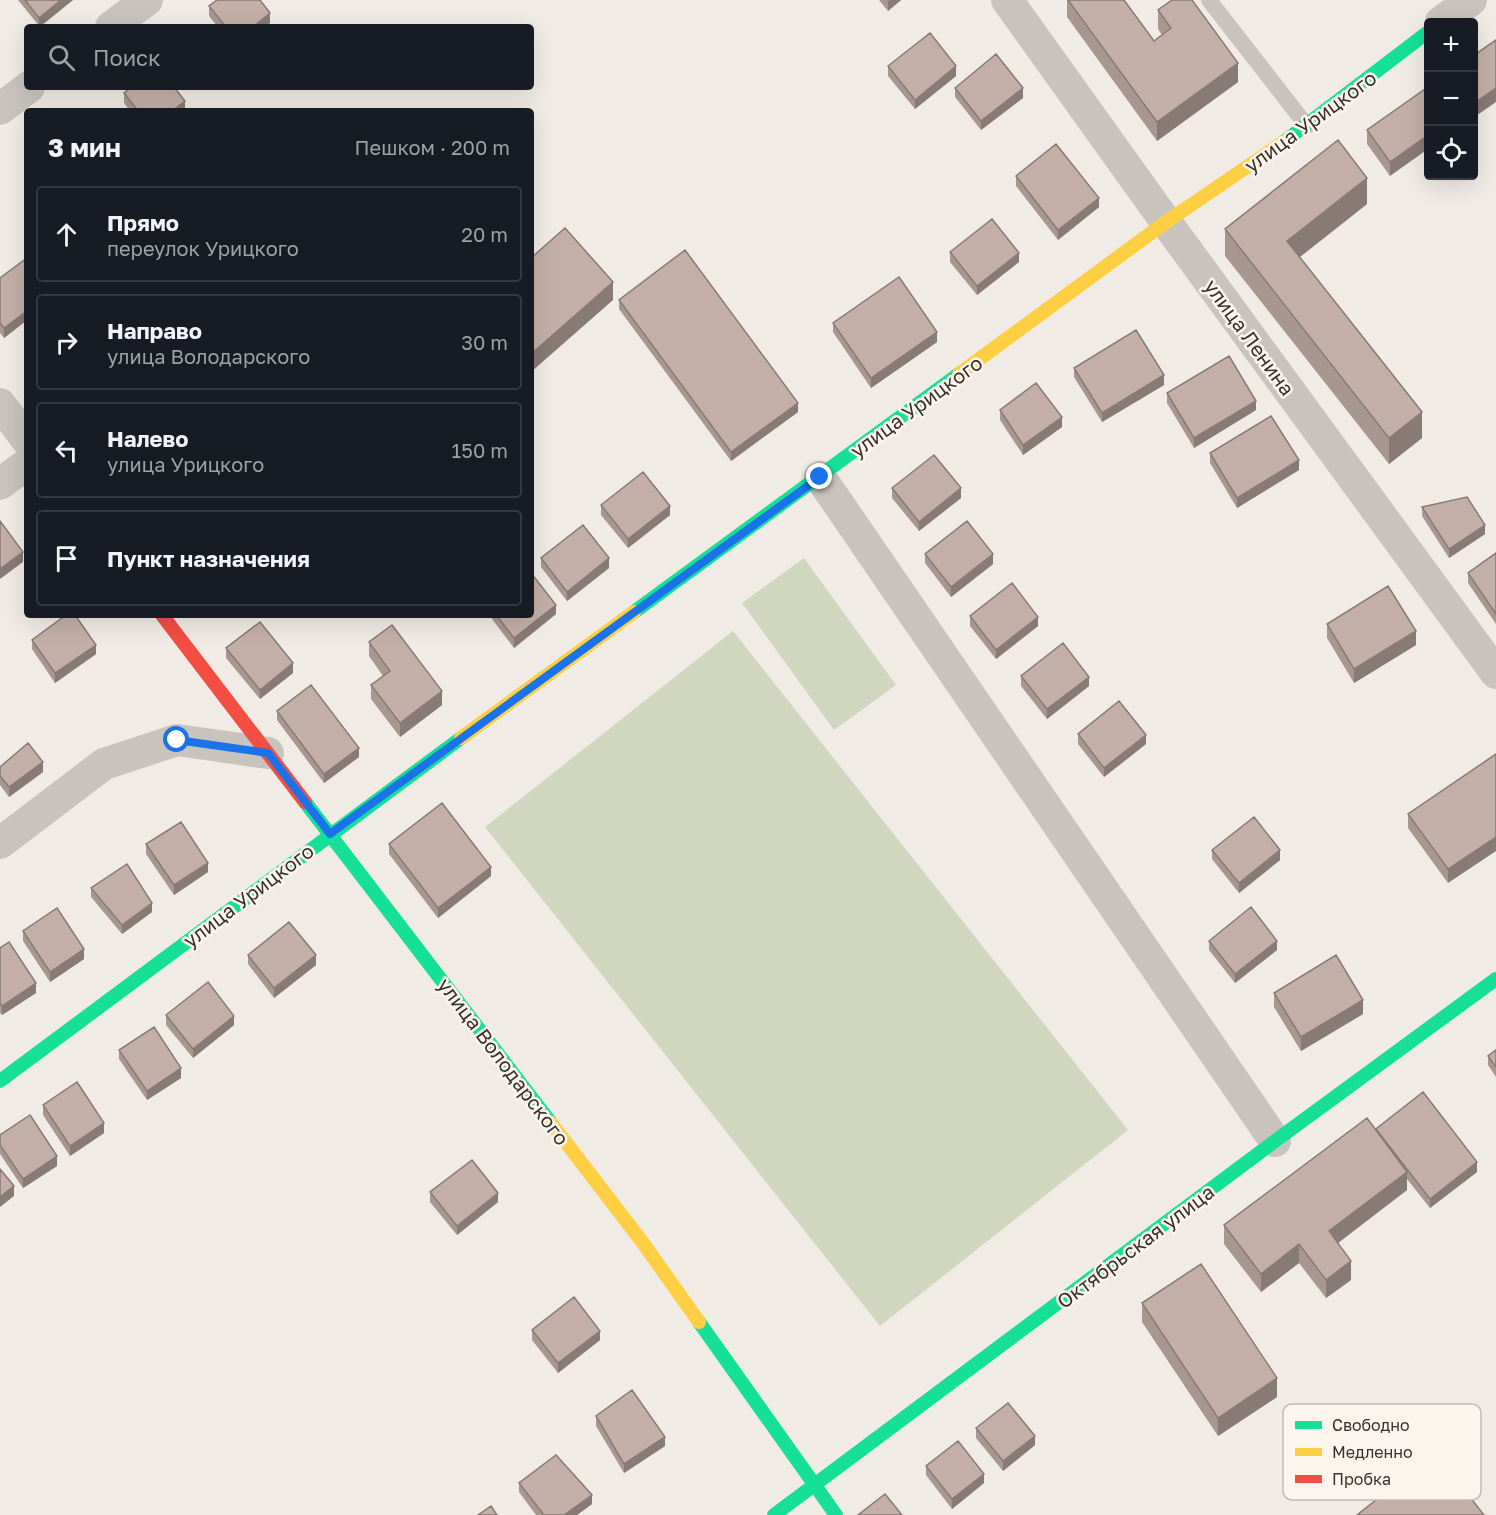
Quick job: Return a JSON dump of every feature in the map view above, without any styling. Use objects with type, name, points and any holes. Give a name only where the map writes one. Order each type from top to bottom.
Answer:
[{"type":"street","points":[[115,24],[147,0]]},
{"type":"street","name":"улица Ленина","points":[[1007,0],[1166,222],[1496,673]]},
{"type":"street","points":[[1446,18],[1471,0]]},
{"type":"street","name":"улица Урицкого","points":[[0,1081],[330,834],[1166,222],[1307,126],[1424,35]]},
{"type":"street","points":[[0,108],[25,90]]},
{"type":"street","points":[[0,405],[24,436]]},
{"type":"street","points":[[0,484],[24,466]]},
{"type":"street","points":[[820,477],[1275,1141]]},
{"type":"street","name":"улица Володарского","points":[[164,618],[643,1243],[836,1515]]},
{"type":"street","points":[[0,843],[104,765],[166,743],[177,740],[268,753]]},
{"type":"street","name":"Октябрьская улица","points":[[774,1515],[1496,979]]},
{"type":"lane","points":[[1209,0],[1307,126]]},
{"type":"green space","points":[[804,558],[896,685],[834,730],[742,603]]},
{"type":"green space","points":[[733,631],[1128,1130],[880,1326],[485,827]]},
{"type":"building","points":[[25,0],[61,0],[39,18]]},
{"type":"building","points":[[217,0],[260,0],[270,13],[257,24],[224,24],[209,6]]},
{"type":"building","points":[[1068,0],[1124,0],[1154,41],[1171,28],[1158,10],[1172,0],[1192,0],[1238,63],[1157,122]]},
{"type":"building","points":[[930,33],[956,66],[915,100],[888,66]]},
{"type":"building","points":[[1496,40],[1496,88],[1478,101],[1478,72],[1478,53]]},
{"type":"building","points":[[996,54],[1023,88],[981,121],[955,88]]},
{"type":"building","points":[[128,90],[176,90],[185,101],[176,108],[136,108],[124,93]]},
{"type":"building","points":[[1424,90],[1424,138],[1390,162],[1367,130]]},
{"type":"building","points":[[1338,140],[1367,178],[1287,241],[1422,412],[1389,438],[1225,229]]},
{"type":"building","points":[[1056,144],[1099,198],[1058,230],[1016,176]]},
{"type":"building","points":[[992,219],[1019,253],[977,286],[950,252]]},
{"type":"building","points":[[565,228],[613,282],[534,351],[534,255]]},
{"type":"building","points":[[685,250],[798,403],[731,452],[619,300]]},
{"type":"building","points":[[24,260],[24,313],[4,328],[0,323],[0,278]]},
{"type":"building","points":[[899,277],[937,332],[871,378],[833,323]]},
{"type":"building","points":[[1136,330],[1164,375],[1102,413],[1074,368]]},
{"type":"building","points":[[1229,356],[1256,401],[1194,438],[1167,393]]},
{"type":"building","points":[[1036,383],[1062,417],[1023,445],[1000,410]]},
{"type":"building","points":[[1271,416],[1299,460],[1237,498],[1210,453]]},
{"type":"building","points":[[934,455],[961,488],[919,522],[892,488]]},
{"type":"building","points":[[643,472],[670,506],[628,539],[601,505]]},
{"type":"building","points":[[1467,497],[1485,525],[1449,549],[1422,507]]},
{"type":"building","points":[[0,521],[23,552],[0,569]]},
{"type":"building","points":[[967,521],[993,554],[951,587],[925,554]]},
{"type":"building","points":[[583,525],[609,558],[567,592],[541,558]]},
{"type":"building","points":[[1496,553],[1496,614],[1468,573]]},
{"type":"building","points":[[534,577],[556,605],[514,638],[498,618],[534,618]]},
{"type":"building","points":[[1012,583],[1038,617],[996,650],[970,616]]},
{"type":"building","points":[[1388,586],[1416,631],[1354,669],[1327,624]]},
{"type":"building","points":[[62,618],[77,618],[96,645],[55,673],[32,640]]},
{"type":"building","points":[[260,622],[293,663],[260,690],[226,648]]},
{"type":"building","points":[[392,625],[442,691],[400,723],[371,685],[390,671],[369,642]]},
{"type":"building","points":[[1063,643],[1089,677],[1047,709],[1021,676]]},
{"type":"building","points":[[311,685],[359,748],[324,774],[277,711]]},
{"type":"building","points":[[1119,701],[1146,735],[1104,768],[1078,734]]},
{"type":"building","points":[[28,743],[43,762],[9,787],[0,776],[0,767]]},
{"type":"building","points":[[1496,754],[1496,837],[1448,869],[1408,814]]},
{"type":"building","points":[[442,803],[491,867],[438,908],[389,844]]},
{"type":"building","points":[[1254,817],[1280,850],[1239,883],[1212,850]]},
{"type":"building","points":[[181,822],[208,863],[174,885],[146,844]]},
{"type":"building","points":[[127,864],[152,903],[122,925],[91,888]]},
{"type":"building","points":[[1251,907],[1277,941],[1235,974],[1209,941]]},
{"type":"building","points":[[57,908],[84,949],[50,972],[23,931]]},
{"type":"building","points":[[289,922],[316,955],[274,988],[248,955]]},
{"type":"building","points":[[9,942],[36,983],[2,1006],[0,1003],[0,948]]},
{"type":"building","points":[[1336,955],[1363,1000],[1301,1037],[1274,993]]},
{"type":"building","points":[[208,982],[234,1016],[193,1049],[166,1015]]},
{"type":"building","points":[[154,1027],[181,1068],[147,1091],[119,1050]]},
{"type":"building","points":[[1496,1050],[1496,1067],[1488,1056]]},
{"type":"building","points":[[77,1082],[104,1123],[70,1146],[43,1105]]},
{"type":"building","points":[[1423,1092],[1477,1162],[1430,1199],[1376,1129]]},
{"type":"building","points":[[30,1115],[57,1156],[23,1179],[0,1145],[0,1135]]},
{"type":"building","points":[[1367,1118],[1407,1172],[1329,1231],[1351,1261],[1326,1280],[1299,1244],[1261,1274],[1224,1225]]},
{"type":"building","points":[[472,1160],[498,1193],[457,1226],[430,1192]]},
{"type":"building","points":[[0,1169],[14,1186],[0,1197]]},
{"type":"building","points":[[1201,1264],[1277,1378],[1218,1418],[1142,1303]]},
{"type":"building","points":[[574,1297],[600,1331],[558,1363],[532,1330]]},
{"type":"building","points":[[632,1390],[665,1437],[624,1464],[596,1416]]},
{"type":"building","points":[[1008,1403],[1035,1436],[1003,1461],[976,1428]]},
{"type":"building","points":[[958,1441],[984,1474],[952,1499],[926,1466]]},
{"type":"building","points":[[556,1455],[592,1495],[564,1515],[544,1515],[519,1483]]},
{"type":"building","points":[[885,1494],[902,1515],[858,1515]]},
{"type":"building","points":[[1376,1500],[1472,1500],[1484,1515],[1357,1515]]},
{"type":"building","points":[[491,1506],[497,1515],[478,1515]]},
{"type":"traffic: fast","points":[[1285,141],[1424,35]]},
{"type":"traffic: fast","points":[[634,612],[959,374]]},
{"type":"traffic: fast","points":[[0,1081],[461,738]]},
{"type":"traffic: fast","points":[[305,802],[551,1123]]},
{"type":"traffic: fast","points":[[774,1515],[1496,979]]},
{"type":"traffic: fast","points":[[699,1322],[836,1515]]},
{"type":"traffic: slow","points":[[959,374],[1166,222],[1285,141]]},
{"type":"traffic: slow","points":[[461,738],[634,612]]},
{"type":"traffic: slow","points":[[551,1123],[643,1243],[699,1322]]},
{"type":"traffic: jam","points":[[164,618],[305,802]]},
{"type":"route","points":[[177,740],[268,753],[330,834],[820,477]]}]
